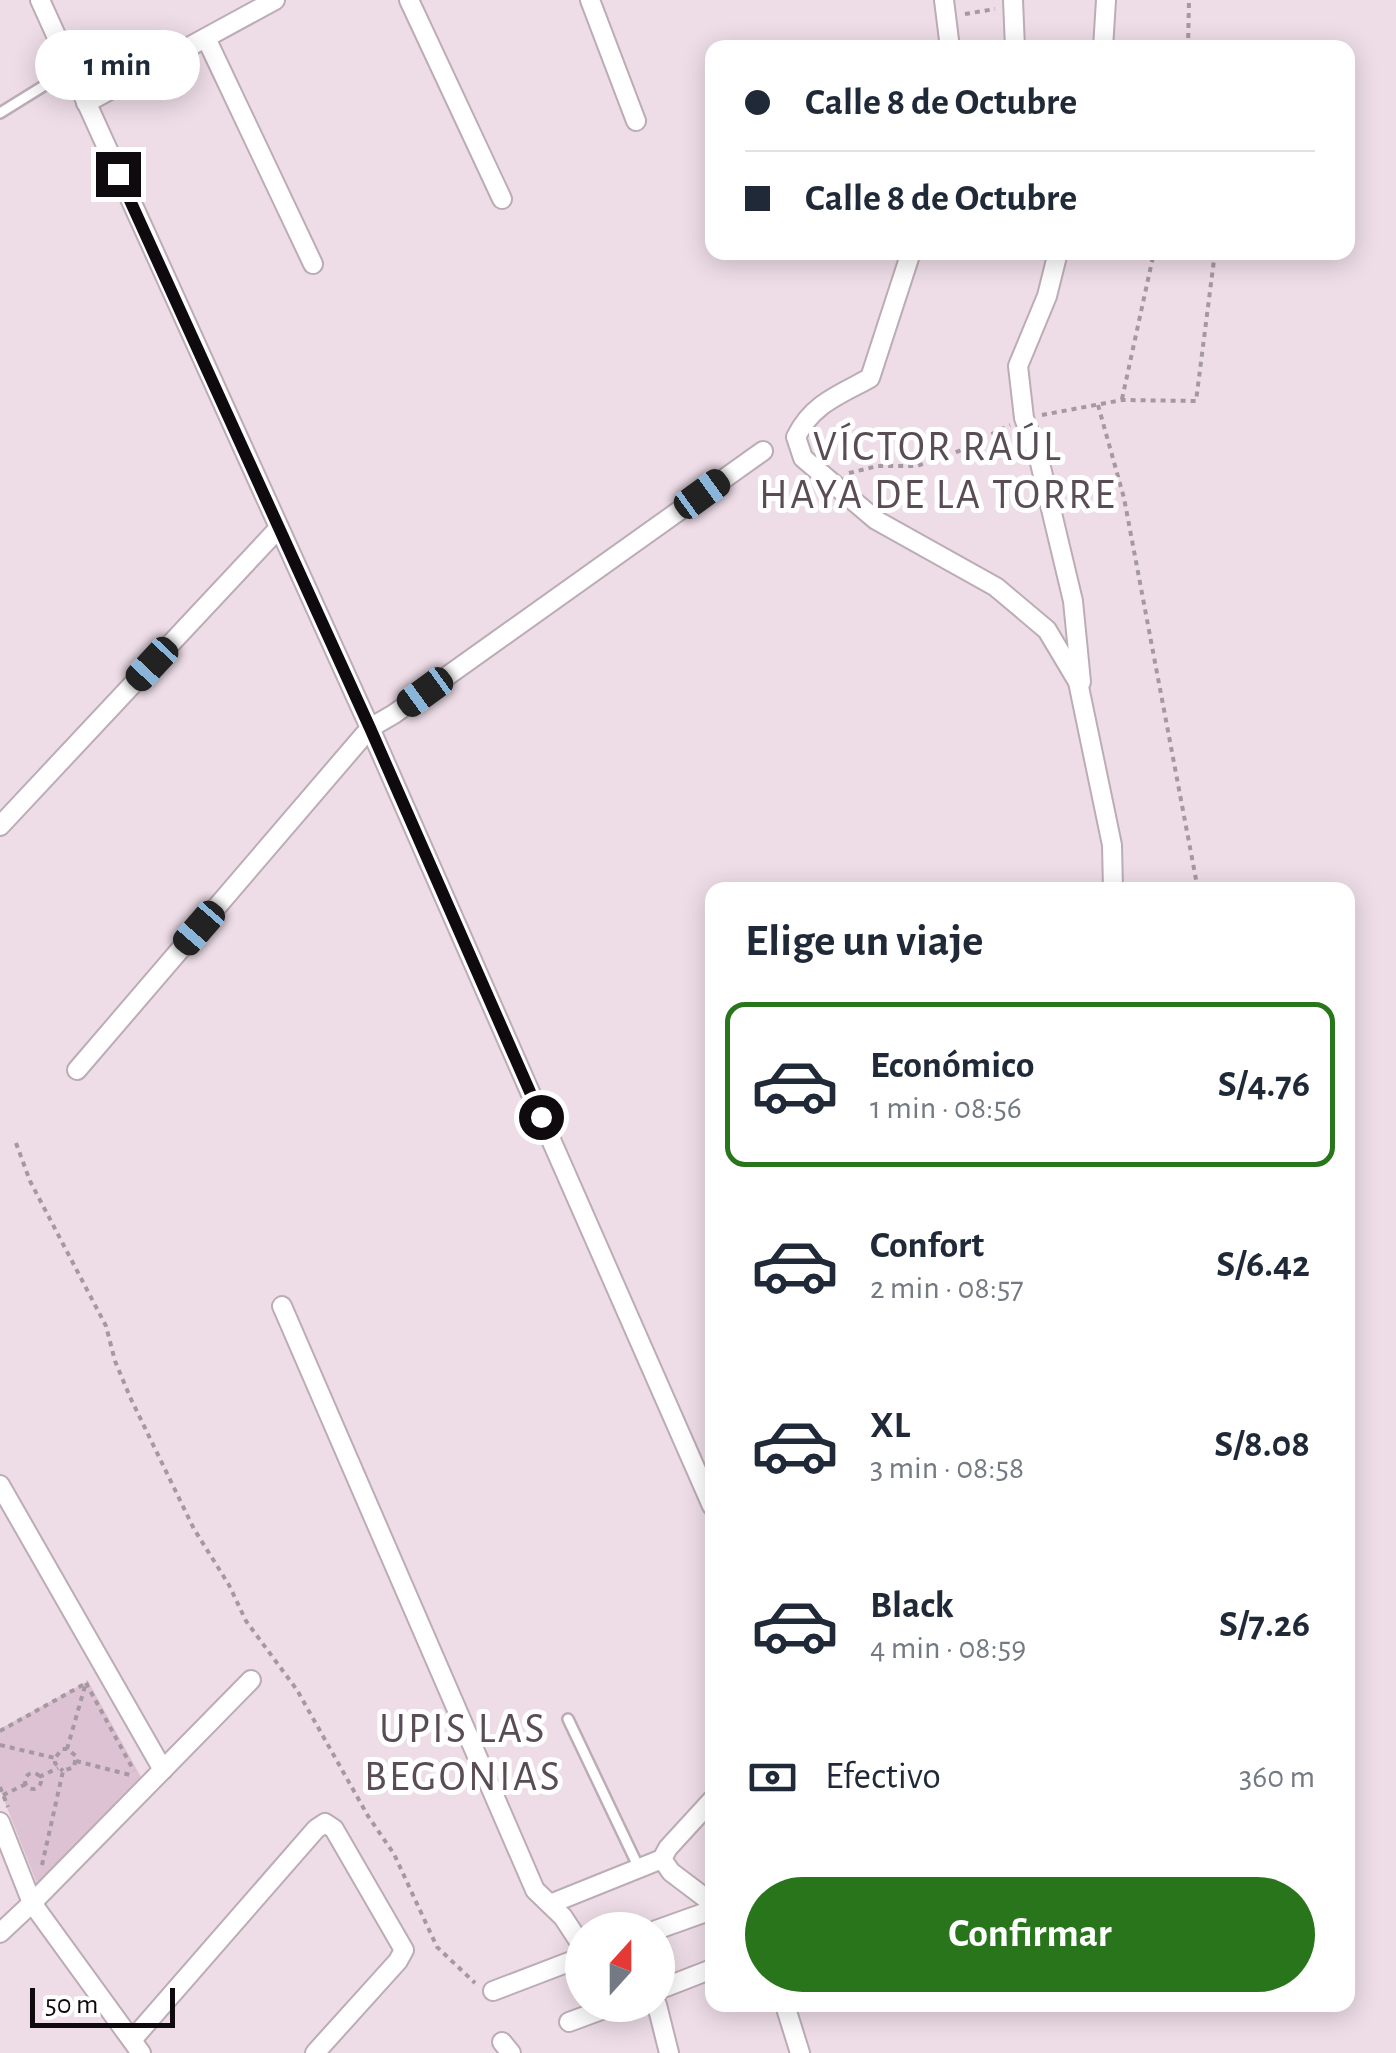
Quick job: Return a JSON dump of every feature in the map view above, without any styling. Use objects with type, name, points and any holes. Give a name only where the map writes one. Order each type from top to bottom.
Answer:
[{"type":"street","points":[[40,0],[370,728],[705,1490]]},
{"type":"street","points":[[86,103],[275,0]]},
{"type":"street","points":[[409,0],[502,199]]},
{"type":"street","points":[[590,0],[636,121]]},
{"type":"street","points":[[1104,40],[1106,0]]},
{"type":"street","points":[[1014,3],[1015,40]]},
{"type":"street","points":[[945,9],[949,40]]},
{"type":"street","points":[[206,38],[313,264]]},
{"type":"street","points":[[908,260],[870,378],[817,405],[804,419],[796,436],[803,458],[876,520],[996,587],[1046,630],[1078,682],[1112,845],[1112,882]]},
{"type":"street","points":[[1056,260],[1047,296],[1018,366],[1024,418],[1040,462],[1073,602],[1083,708]]},
{"type":"street","points":[[77,1070],[370,728],[763,450]]},
{"type":"street","points":[[0,826],[279,528]]},
{"type":"street","points":[[282,1306],[535,1890],[565,1924]]},
{"type":"street","points":[[0,1485],[163,1770]]},
{"type":"street","points":[[0,1933],[251,1680]]},
{"type":"street","points":[[550,1904],[662,1859],[705,1808]]},
{"type":"street","points":[[5,1817],[32,1903],[137,2046],[316,1828],[325,1823],[334,1829],[404,1950],[315,2053]]},
{"type":"street","points":[[662,1859],[705,1900]]},
{"type":"street","points":[[675,1922],[705,1909]]},
{"type":"street","points":[[486,1991],[565,1963]]},
{"type":"street","points":[[675,1983],[705,1972]]},
{"type":"street","points":[[787,2012],[800,2053]]},
{"type":"street","points":[[662,2022],[670,2053]]},
{"type":"lane","points":[[0,113],[71,69]]},
{"type":"lane","points":[[568,1719],[639,1868]]},
{"type":"path","points":[[1188,40],[1189,0]]},
{"type":"path","points":[[945,9],[1014,3]]},
{"type":"path","points":[[1122,400],[1152,260]]},
{"type":"path","points":[[1196,401],[1215,260]]},
{"type":"path","points":[[1098,404],[1124,498],[1196,882]]},
{"type":"path","points":[[16,1143],[36,1194],[106,1326],[130,1397],[176,1496],[246,1622],[297,1690],[368,1816],[394,1854],[437,1947],[486,1991]]},
{"type":"path","points":[[0,1731],[107,1672]]},
{"type":"path","points":[[68,1748],[86,1684]]},
{"type":"path","points":[[76,1762],[138,1777],[86,1684]]},
{"type":"path","points":[[0,1745],[54,1758],[61,1769],[42,1864]]},
{"type":"path","points":[[54,1758],[68,1748]]},
{"type":"path","points":[[3,1795],[26,1784],[30,1774],[39,1777],[74,1767],[76,1756],[68,1748]]},
{"type":"path","points":[[26,1784],[36,1788],[39,1777]]},
{"type":"path","points":[[0,1787],[5,1817]]},
{"type":"shaded area","points":[[88,1681],[141,1777],[38,1886],[0,1790],[0,1729]]},
{"type":"district","name":"VÍCTOR RAÚL HAYA DE LA TORRE","points":[[938,469]]},
{"type":"district","name":"UPIS LAS BEGONIAS","points":[[463,1751]]},
{"type":"route","points":[[118,174],[370,728],[541,1117]]}]
